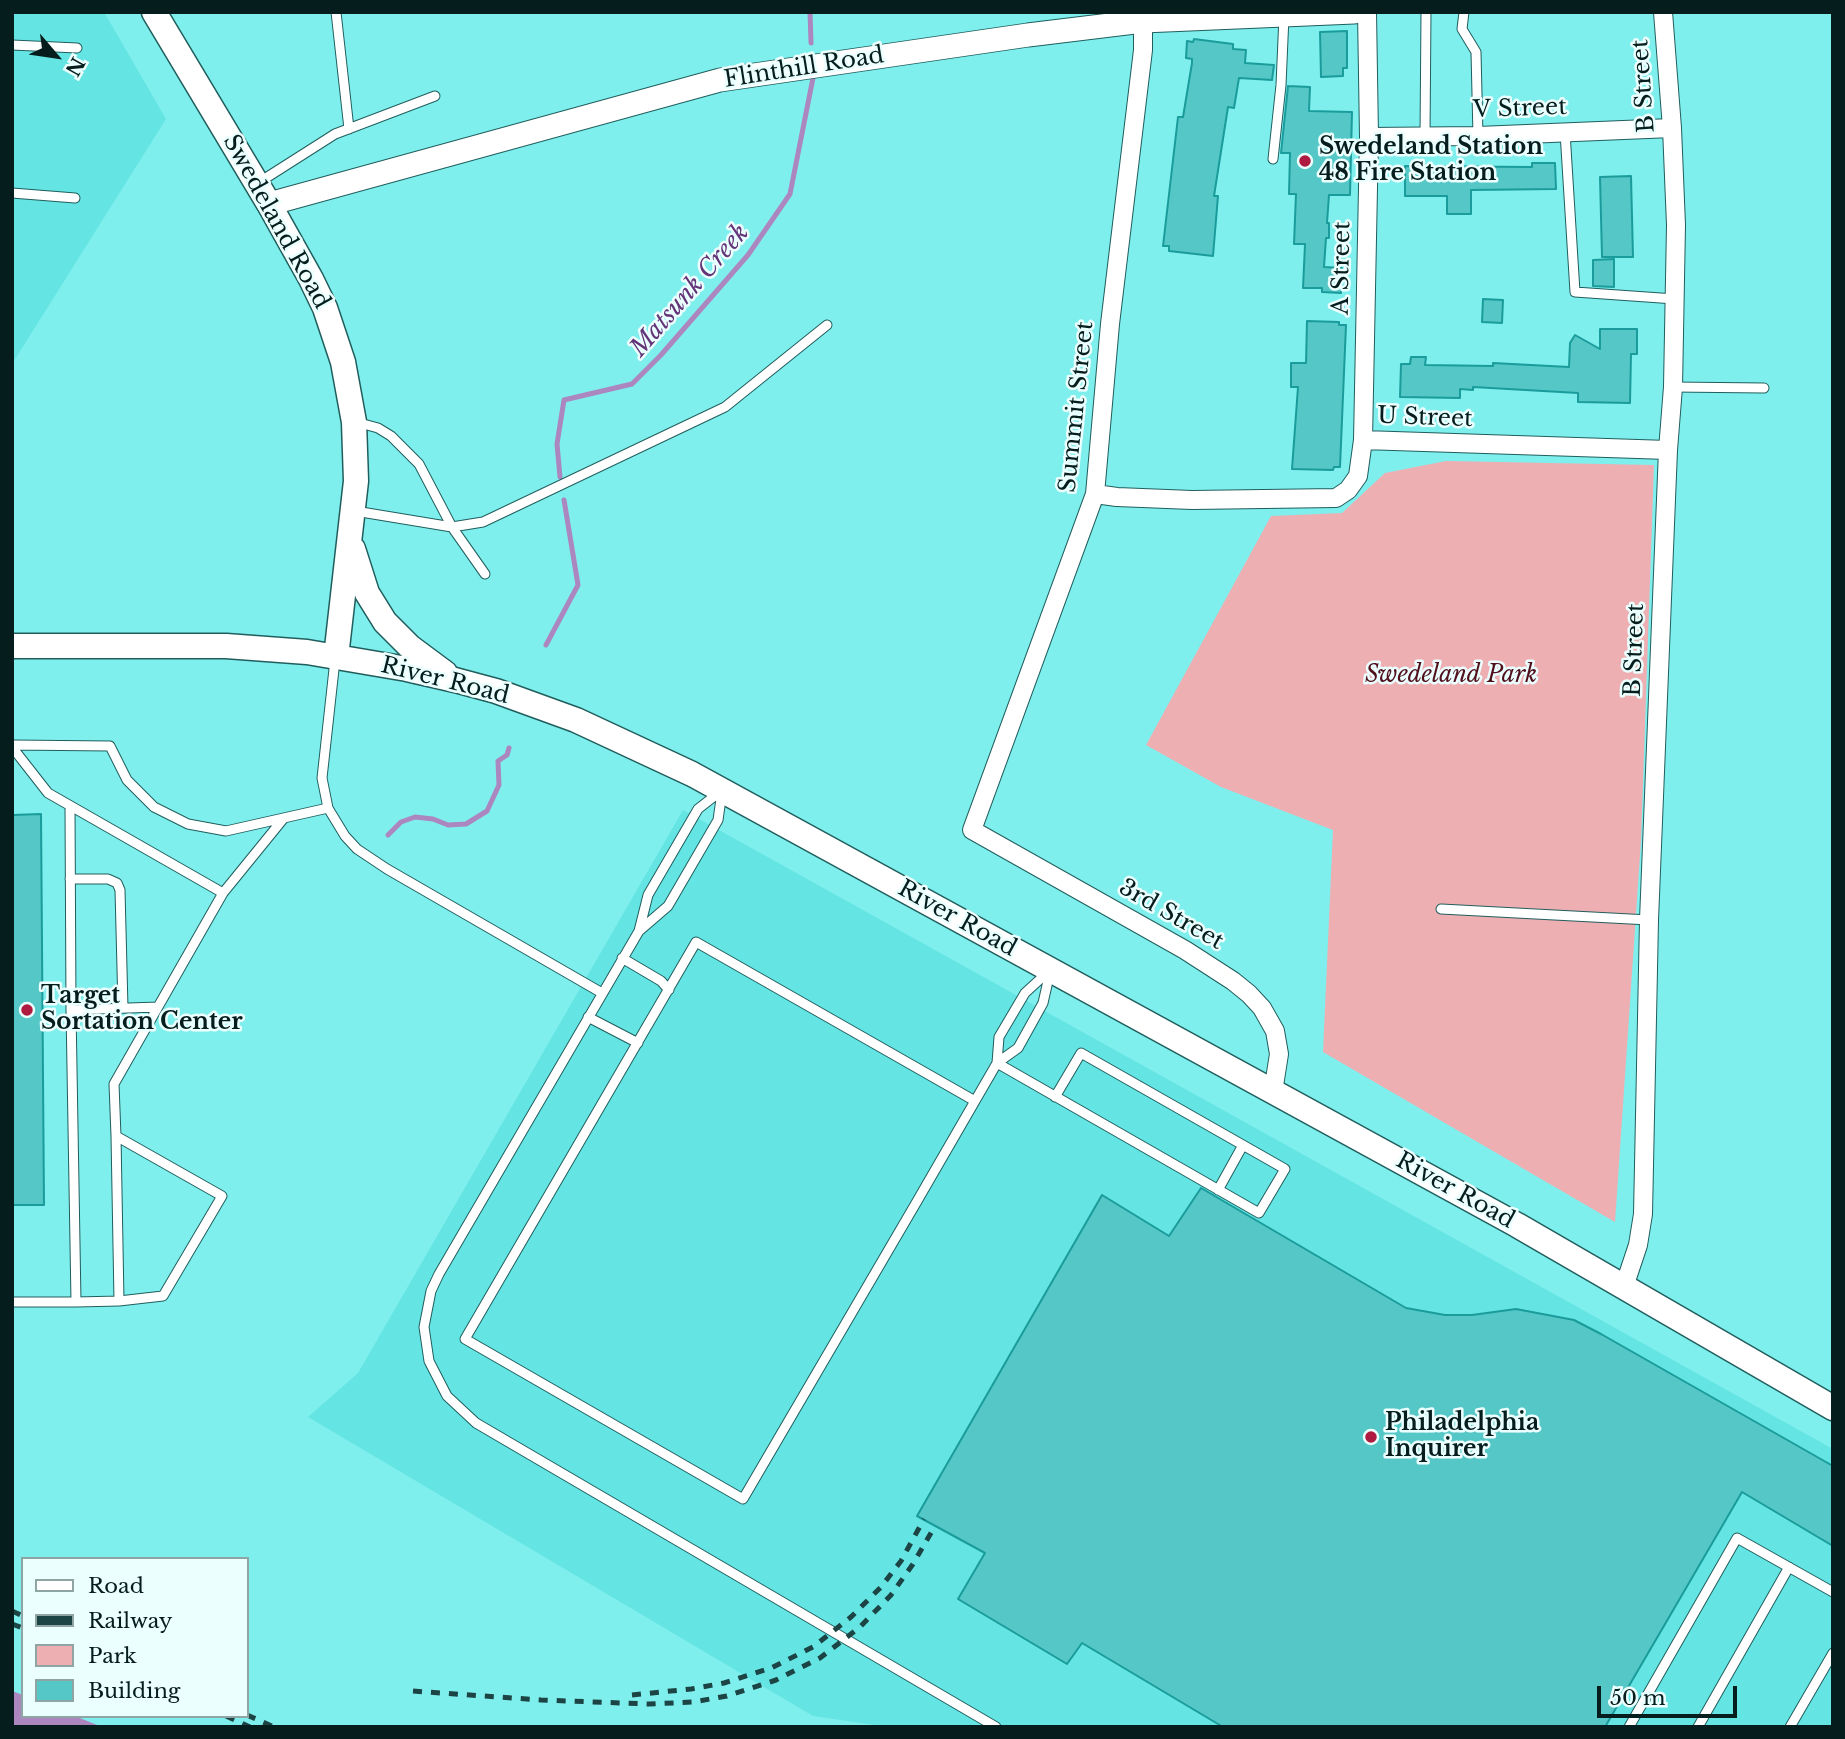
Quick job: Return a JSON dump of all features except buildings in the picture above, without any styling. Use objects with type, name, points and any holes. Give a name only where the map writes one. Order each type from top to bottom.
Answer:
[{"type":"main road","name":"Swedeland Road","points":[[155,12],[263,194],[325,308],[343,362],[354,422],[356,468],[354,511],[337,627],[336,657]]},
{"type":"main road","points":[[350,541],[367,593],[385,621],[410,647],[454,680]]},
{"type":"main road","name":"River Road","points":[[12,646],[226,646],[336,657],[454,680],[536,705],[586,724],[722,790],[1273,1091],[1517,1225],[1833,1408]]},
{"type":"street","name":"Flinthill Road","points":[[263,194],[720,80],[1143,17],[1284,16],[1354,12]]},
{"type":"street","name":"A Street","points":[[1363,440],[1369,137],[1367,12]]},
{"type":"street","name":"B Street","points":[[1624,1287],[1638,1245],[1643,1214],[1649,920],[1668,450],[1673,387],[1676,225],[1663,12]]},
{"type":"street","name":"Summit Street","points":[[972,830],[1095,494],[1110,324],[1143,50],[1143,17]]},
{"type":"street","name":"V Street","points":[[1369,137],[1478,136],[1672,128]]},
{"type":"street","name":"U Street","points":[[1095,494],[1192,500],[1336,498],[1348,490],[1359,476],[1363,440],[1668,450]]},
{"type":"street","name":"3rd Street","points":[[972,830],[1185,950],[1249,994],[1262,1008],[1275,1031],[1279,1054],[1273,1091]]},
{"type":"lane","points":[[336,12],[349,128]]},
{"type":"lane","points":[[1425,136],[1426,12]]},
{"type":"lane","points":[[1464,12],[1462,29],[1476,52],[1478,136]]},
{"type":"lane","points":[[1273,159],[1281,85],[1284,16]]},
{"type":"lane","points":[[12,45],[77,48]]},
{"type":"lane","points":[[263,194],[335,134],[435,96]]},
{"type":"lane","points":[[1565,132],[1575,292],[1675,299]]},
{"type":"lane","points":[[12,193],[75,198]]},
{"type":"lane","points":[[354,511],[452,527],[483,522],[726,407],[827,325]]},
{"type":"lane","points":[[1673,387],[1764,388]]},
{"type":"lane","points":[[354,422],[379,428],[419,464],[452,527],[485,574]]},
{"type":"lane","points":[[336,657],[322,778],[328,808],[345,836],[371,859],[602,993]]},
{"type":"lane","points":[[12,746],[110,746],[127,780],[154,807],[188,824],[226,831],[328,808]]},
{"type":"lane","points":[[12,746],[48,793],[223,894]]},
{"type":"lane","points":[[639,931],[648,895],[698,809],[722,790]]},
{"type":"lane","points":[[722,790],[718,820],[668,906],[639,931],[622,958],[439,1274],[431,1291],[424,1327],[429,1361],[447,1396],[476,1423],[996,1727]]},
{"type":"lane","points":[[70,806],[76,1303]]},
{"type":"lane","points":[[119,1301],[114,1084],[223,894],[284,818]]},
{"type":"lane","points":[[70,879],[108,879],[117,883],[120,890],[123,1008]]},
{"type":"lane","points":[[1441,909],[1649,920]]},
{"type":"lane","points":[[975,1101],[696,942],[466,1339],[743,1499],[975,1101],[997,1063],[1018,1048],[1043,1003],[1051,970]]},
{"type":"lane","points":[[622,958],[661,981],[669,989]]},
{"type":"lane","points":[[997,1063],[999,1037],[1025,993],[1051,970]]},
{"type":"lane","points":[[71,1010],[158,1007]]},
{"type":"lane","points":[[588,1017],[638,1043]]},
{"type":"lane","points":[[997,1063],[1055,1097],[1259,1213],[1285,1169],[1081,1053],[1055,1097]]},
{"type":"lane","points":[[12,1301],[76,1303],[163,1296],[222,1196],[116,1136]]},
{"type":"lane","points":[[1218,1189],[1243,1145]]},
{"type":"lane","points":[[1629,1727],[1738,1538],[1833,1592]]},
{"type":"lane","points":[[1698,1727],[1789,1567]]},
{"type":"lane","points":[[1790,1727],[1833,1653]]},
{"type":"shaded area","points":[[12,12],[104,12],[166,119],[12,364]]},
{"type":"shaded area","points":[[683,810],[1833,1449],[1833,1727],[888,1727],[813,1716],[308,1417],[358,1373]]},
{"type":"shaded area","points":[[12,1691],[21,1694],[21,1718],[80,1718],[102,1727],[12,1727]]},
{"type":"green space","name":"Swedeland Park","points":[[1446,461],[1654,465],[1641,841],[1615,1222],[1323,1052],[1333,830],[1221,787],[1146,745],[1271,516],[1342,513],[1385,473]]},
{"type":"waterway","name":"Matsunk Creek","points":[[810,12],[811,43]]},
{"type":"waterway","name":"Matsunk Creek","points":[[560,477],[557,444],[564,400],[632,384],[661,355],[748,255],[790,194],[813,78]]},
{"type":"waterway","name":"Matsunk Creek","points":[[546,645],[578,585],[564,500]]},
{"type":"waterway","name":"Matsunk Creek","points":[[388,835],[401,822],[415,817],[433,819],[448,825],[466,824],[487,811],[499,785],[498,761],[507,755],[509,748]]},
{"type":"railway","points":[[632,1695],[724,1683],[771,1668],[813,1647],[851,1617],[881,1587],[901,1561],[924,1519]]},
{"type":"railway","points":[[413,1691],[649,1704],[693,1702],[727,1696],[776,1680],[820,1658],[860,1627],[891,1595],[935,1526]]},
{"type":"railway","points":[[12,1611],[21,1615]]},
{"type":"railway","points":[[12,1624],[21,1627]]},
{"type":"railway","points":[[248,1715],[274,1727]]},
{"type":"railway","points":[[230,1718],[250,1727]]},
{"type":"place","name":"Swedeland Station 48 Fire Station","points":[[1305,161]]},
{"type":"place","name":"Target Sortation Center","points":[[27,1010]]},
{"type":"place","name":"Philadelphia Inquirer","points":[[1371,1437]]}]
